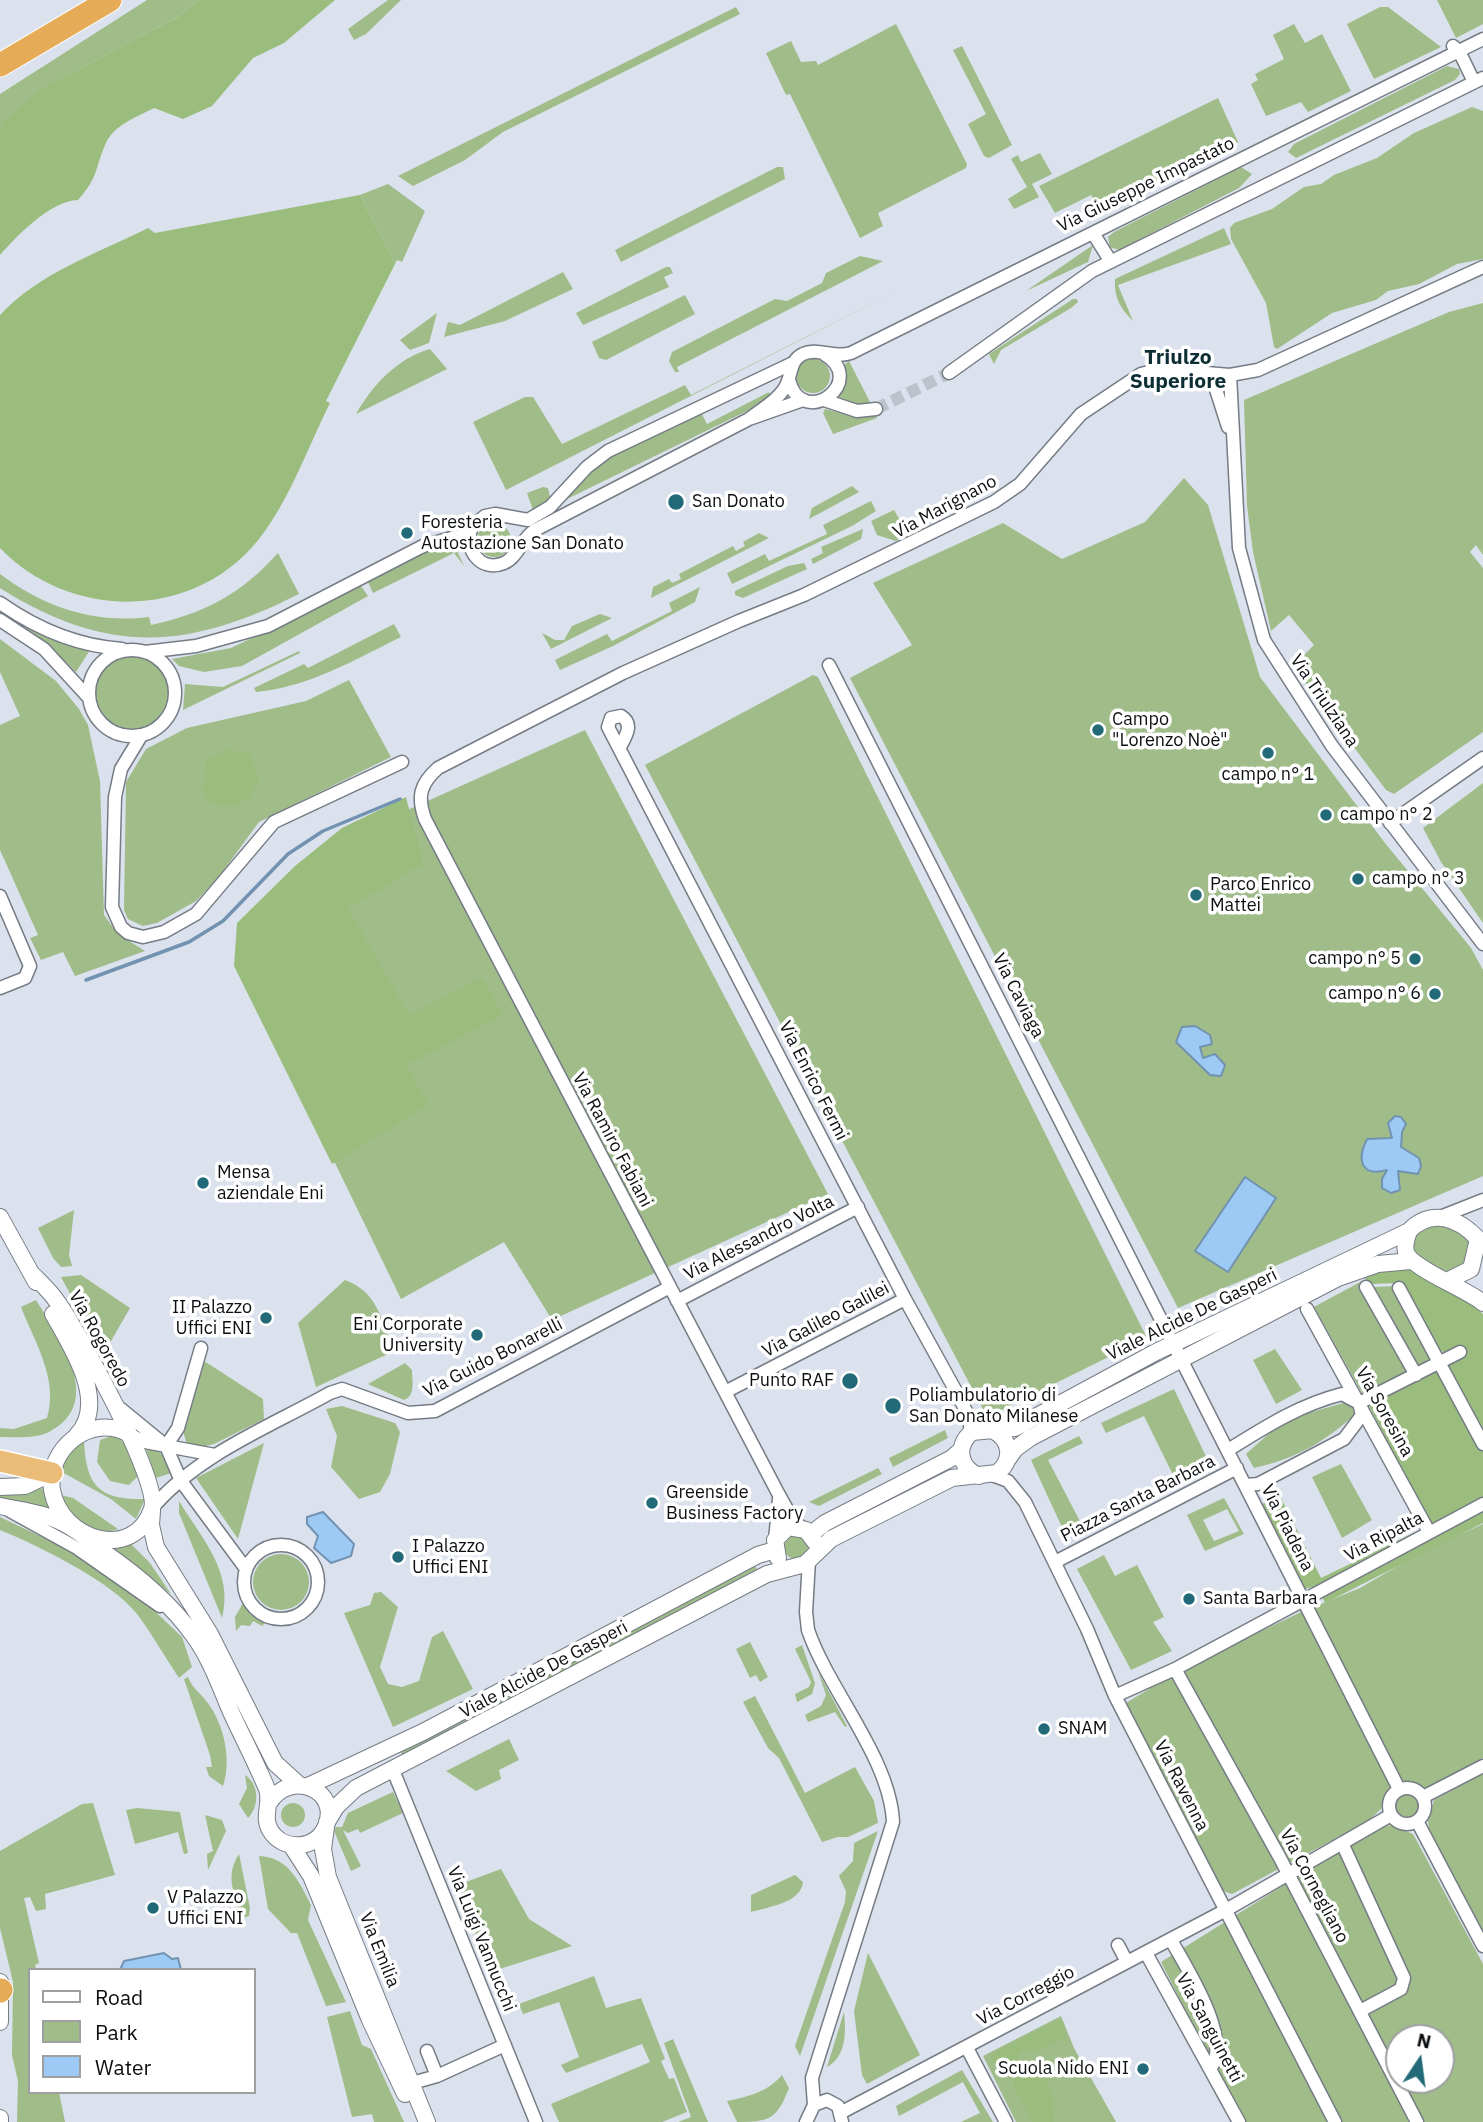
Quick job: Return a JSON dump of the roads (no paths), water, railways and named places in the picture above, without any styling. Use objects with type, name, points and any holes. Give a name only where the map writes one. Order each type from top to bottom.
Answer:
[{"type":"highway","points":[[0,72],[110,0]]},
{"type":"highway","points":[[0,65],[37,46]]},
{"type":"highway","points":[[0,1461],[52,1473]]},
{"type":"street","name":"Via Giuseppe Impastato","points":[[824,354],[839,356],[852,353],[1455,48],[1483,39]]},
{"type":"street","points":[[949,373],[1092,271],[1478,80],[1455,48]]},
{"type":"street","points":[[1093,233],[1111,262]]},
{"type":"street","name":"Via Marignano","points":[[420,800],[422,788],[438,768],[623,673],[703,636],[804,595],[994,502],[1020,484],[1081,414],[1141,374],[1160,369],[1230,375],[1272,364],[1299,349],[1480,268]]},
{"type":"street","points":[[540,514],[553,505],[587,467],[608,451],[793,363],[805,354],[824,354],[834,362],[839,380],[834,392],[824,400]]},
{"type":"street","points":[[755,417],[780,394],[789,380],[793,363]]},
{"type":"street","name":"Via Triulziana","points":[[1211,374],[1231,437]]},
{"type":"street","name":"Via Triulziana","points":[[1230,375],[1231,437],[1239,548],[1258,626],[1269,651],[1297,696],[1483,944]]},
{"type":"street","points":[[789,380],[792,390],[803,400]]},
{"type":"street","points":[[472,527],[469,547],[482,563],[502,564],[513,557],[519,545],[535,530],[755,417],[803,400],[824,400],[854,411],[876,409]]},
{"type":"street","points":[[0,603],[48,632],[93,646],[145,652],[196,646],[248,633],[417,549],[462,535],[485,516],[524,520],[596,498]]},
{"type":"street","points":[[504,517],[518,532],[519,545]]},
{"type":"street","points":[[0,620],[44,649],[89,698],[96,717],[106,728],[122,736],[141,736]]},
{"type":"street","points":[[89,698],[90,682],[97,667],[109,657],[129,650]]},
{"type":"street","points":[[145,652],[167,668],[174,682],[175,696],[172,711],[163,723],[141,736],[121,768],[115,797],[113,911],[118,924],[128,933],[150,936],[163,932],[202,908],[274,822],[402,762]]},
{"type":"street","name":"Via Caviaga","points":[[829,665],[1178,1351]]},
{"type":"street","name":"Via Enrico Fermi","points":[[620,747],[964,1407],[971,1433]]},
{"type":"street","points":[[1390,823],[1483,758]]},
{"type":"street","name":"Via Ramiro Fabiani","points":[[420,800],[425,819],[779,1495],[793,1520],[806,1530]]},
{"type":"street","points":[[0,896],[30,966],[25,978],[0,988]]},
{"type":"street","points":[[1483,1200],[1440,1217],[1426,1219],[1409,1230],[1406,1252],[1411,1261],[1449,1280],[1483,1303]]},
{"type":"street","name":"Via Alessandro Volta","points":[[677,1301],[858,1207]]},
{"type":"street","points":[[0,1217],[33,1275]]},
{"type":"street","points":[[1440,1217],[1480,1234],[1479,1265],[1460,1277],[1449,1280]]},
{"type":"street","name":"Viale Alcide De Gasperi","points":[[1008,1459],[1015,1448],[1030,1438],[1178,1351],[1409,1230]]},
{"type":"street","name":"Viale Alcide De Gasperi","points":[[992,1430],[1015,1428],[1338,1278],[1378,1264],[1411,1261]]},
{"type":"street","name":"Via Rogoredo","points":[[33,1275],[60,1304],[129,1434]]},
{"type":"street","name":"Via Rogoredo","points":[[33,1275],[84,1375],[88,1409],[85,1425],[77,1435]]},
{"type":"street","name":"Via Guido Bonarelli","points":[[153,1507],[181,1480],[215,1455],[342,1389],[408,1413],[435,1411],[670,1287]]},
{"type":"street","points":[[1366,1287],[1416,1375]]},
{"type":"street","points":[[1399,1288],[1483,1444]]},
{"type":"street","name":"Via Galileo Galilei","points":[[725,1392],[905,1298]]},
{"type":"street","name":"Via Soresina","points":[[1307,1309],[1429,1532]]},
{"type":"street","points":[[166,1446],[177,1428],[201,1348]]},
{"type":"street","name":"Via Piadena","points":[[1178,1351],[1399,1790]]},
{"type":"street","points":[[1359,1403],[1460,1352]]},
{"type":"street","points":[[1228,1450],[1282,1416],[1316,1402],[1342,1394],[1359,1403],[1362,1415],[1344,1439],[1258,1484],[1246,1485]]},
{"type":"street","points":[[111,1399],[131,1421],[166,1446],[181,1480],[246,1569],[246,1594],[252,1604],[270,1617],[281,1618],[300,1613],[312,1601],[317,1591],[318,1579],[309,1558],[290,1546],[267,1547],[257,1553],[246,1569]]},
{"type":"street","points":[[129,1434],[149,1478],[153,1507],[150,1525],[156,1547],[210,1634],[275,1763],[324,1799],[326,1824],[314,1840],[291,1845],[283,1842],[270,1830],[266,1816],[269,1802],[267,1790],[208,1660],[185,1624],[132,1574],[73,1528],[54,1495],[52,1473],[63,1447],[77,1435],[117,1429],[166,1446],[215,1455]]},
{"type":"street","points":[[981,1429],[992,1430],[1006,1441],[1008,1459],[1002,1469],[986,1476],[965,1467],[961,1450],[971,1433],[981,1429]]},
{"type":"street","name":"Viale Alcide De Gasperi","points":[[303,1785],[395,1747],[758,1555],[775,1545],[783,1530],[806,1530],[825,1523],[952,1458],[961,1450]]},
{"type":"street","name":"Piazza Santa Barbara","points":[[1055,1562],[1237,1468]]},
{"type":"street","points":[[0,1488],[25,1486],[52,1473]]},
{"type":"street","name":"Viale Alcide De Gasperi","points":[[326,1824],[334,1808],[356,1788],[767,1574],[804,1564],[831,1539],[955,1476],[986,1476]]},
{"type":"street","name":"Via Ravenna","points":[[986,1476],[1008,1481],[1018,1493],[1055,1562],[1115,1696],[1335,2122]]},
{"type":"street","points":[[883,1494],[891,1510]]},
{"type":"street","name":"Via Ramiro Fabiani","points":[[775,1545],[779,1531],[779,1495]]},
{"type":"street","name":"Via Ripalta","points":[[1115,1696],[1175,1669],[1483,1504]]},
{"type":"street","points":[[0,1506],[56,1519],[102,1539],[127,1536],[145,1522],[153,1507]]},
{"type":"street","points":[[0,1506],[76,1548],[185,1624]]},
{"type":"street","points":[[806,1530],[815,1543],[804,1564],[806,1612],[814,1647],[881,1774],[892,1805],[894,1822],[813,2078],[814,2105],[807,2122]]},
{"type":"street","points":[[775,1545],[780,1560],[804,1564]]},
{"type":"street","name":"Via Cornegliano","points":[[1175,1669],[1289,1874],[1417,2122]]},
{"type":"street","points":[[1423,1797],[1483,1766]]},
{"type":"street","name":"Via Luigi Vannucchi","points":[[393,1770],[536,2122]]},
{"type":"street","points":[[269,1802],[281,1789],[303,1785]]},
{"type":"street","points":[[1399,1790],[1415,1790],[1423,1797],[1425,1810],[1417,1821],[1403,1824],[1391,1815],[1389,1801],[1399,1790]]},
{"type":"street","name":"Via Correggio","points":[[814,2105],[827,2101],[842,2117],[1226,1910],[1391,1815]]},
{"type":"street","points":[[1417,1821],[1483,1946]]},
{"type":"street","name":"Via Emilia","points":[[326,1824],[323,1849],[326,1870],[427,2122]]},
{"type":"street","points":[[1342,1843],[1404,1978],[1401,1989],[1360,2011]]},
{"type":"street","name":"Via Emilia","points":[[291,1845],[308,1870],[418,2122]]},
{"type":"street","points":[[1171,1940],[1215,2029],[1219,2048],[1211,2068]]},
{"type":"street","points":[[1118,1945],[1127,1962]]},
{"type":"street","name":"Via Sanguinetti","points":[[1146,1953],[1239,2122]]},
{"type":"street","points":[[0,1980],[0,2022]]},
{"type":"street","name":"Via Emilia","points":[[368,2010],[402,2082],[412,2085]]},
{"type":"street","points":[[412,2085],[505,2045]]},
{"type":"street","points":[[967,2048],[1006,2122]]},
{"type":"street","points":[[427,2051],[437,2076]]},
{"type":"water","points":[[1195,1026],[1210,1035],[1212,1044],[1200,1047],[1203,1058],[1215,1054],[1225,1065],[1221,1076],[1210,1075],[1176,1042],[1182,1027]]},
{"type":"water","points":[[1395,1116],[1401,1117],[1406,1124],[1402,1132],[1401,1147],[1419,1158],[1421,1166],[1418,1174],[1398,1171],[1400,1190],[1391,1193],[1382,1188],[1382,1179],[1387,1170],[1379,1172],[1367,1169],[1362,1154],[1367,1139],[1392,1138],[1388,1123]]},
{"type":"water","points":[[1245,1177],[1276,1198],[1228,1272],[1195,1251]]},
{"type":"water","points":[[323,1512],[354,1544],[351,1556],[331,1563],[314,1548],[318,1536],[307,1524],[307,1517]]},
{"type":"water","points":[[164,1953],[172,1959],[178,1958],[180,1968],[121,1968],[124,1961]]},
{"type":"waterway","points":[[86,980],[189,942],[223,921],[288,854],[323,831],[400,799]]},
{"type":"tunnel","points":[[876,409],[949,373]]},
{"type":"place","name":"San Donato","points":[[676,502]]},
{"type":"place","name":"Foresteria Autostazione San Donato","points":[[407,533]]},
{"type":"place","name":"Campo \"Lorenzo Noè\"","points":[[1098,730]]},
{"type":"place","name":"campo n° 1","points":[[1268,753]]},
{"type":"place","name":"campo n° 2","points":[[1326,815]]},
{"type":"place","name":"campo n° 3","points":[[1358,879]]},
{"type":"place","name":"Parco Enrico Mattei","points":[[1196,895]]},
{"type":"place","name":"campo n° 5","points":[[1415,959]]},
{"type":"place","name":"campo n° 6","points":[[1435,994]]},
{"type":"place","name":"Mensa aziendale Eni","points":[[203,1183]]},
{"type":"place","name":"II Palazzo Uffici ENI","points":[[266,1318]]},
{"type":"place","name":"Eni Corporate University","points":[[477,1335]]},
{"type":"place","name":"Punto RAF","points":[[850,1381]]},
{"type":"place","name":"Poliambulatorio di San Donato Milanese","points":[[893,1406]]},
{"type":"place","name":"Greenside Business Factory","points":[[652,1503]]},
{"type":"place","name":"I Palazzo Uffici ENI","points":[[398,1557]]},
{"type":"place","name":"Santa Barbara","points":[[1189,1599]]},
{"type":"place","name":"SNAM","points":[[1044,1729]]},
{"type":"place","name":"V Palazzo Uffici ENI","points":[[153,1908]]},
{"type":"place","name":"Scuola Nido ENI","points":[[1143,2069]]},
{"type":"district","name":"Triulzo Superiore","points":[[1178,370]]}]
